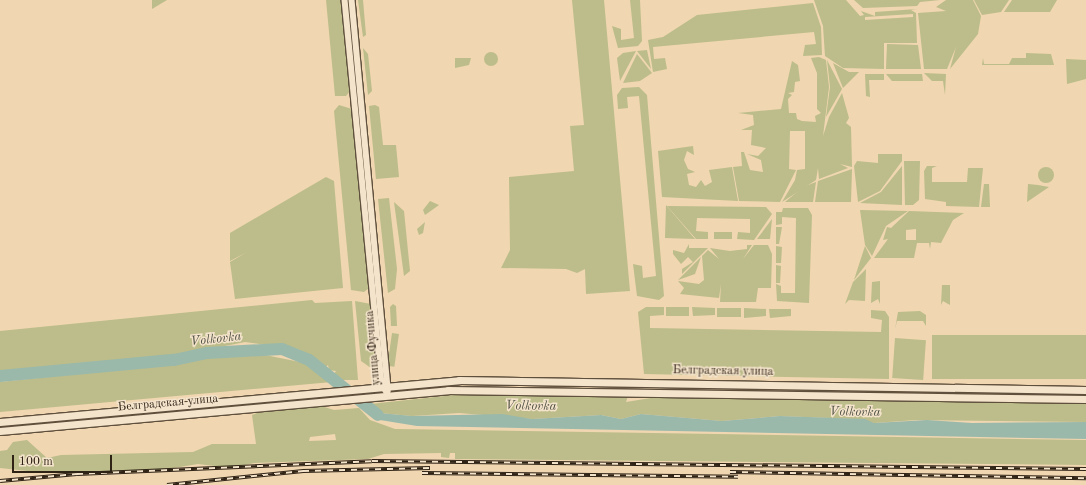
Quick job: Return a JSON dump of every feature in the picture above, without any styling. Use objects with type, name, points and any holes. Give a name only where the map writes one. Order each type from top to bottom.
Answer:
[{"type":"street","name":"улица Фучика","points":[[345,0],[388,394]]},
{"type":"street","name":"улица Фучика","points":[[352,0],[386,385]]},
{"type":"street","name":"Белградская улица","points":[[0,422],[360,387],[485,379],[1086,390]]},
{"type":"street","name":"Белградская улица","points":[[0,431],[388,394],[471,389],[1086,399]]},
{"type":"green space","points":[[152,0],[167,0],[152,9]]},
{"type":"green space","points":[[326,0],[341,0],[350,91],[346,96],[335,96]]},
{"type":"green space","points":[[358,0],[363,0],[366,35],[363,37]]},
{"type":"green space","points":[[572,0],[604,0],[630,291],[586,294],[585,269],[577,273],[566,269],[501,268],[510,250],[509,177],[574,171],[570,126],[584,125]]},
{"type":"green space","points":[[630,0],[640,0],[642,41],[638,46],[618,48],[612,26],[621,29],[621,40],[634,38]]},
{"type":"green space","points":[[814,0],[846,0],[860,16],[864,15],[861,11],[875,16],[875,12],[917,9],[911,10],[916,13],[917,43],[884,43],[884,69],[843,68],[825,56],[823,26]],"holes":[[[913,14],[913,17],[865,20],[865,17]]]},
{"type":"green space","points":[[854,0],[940,0],[920,2],[917,6],[863,8]]},
{"type":"green space","points":[[946,0],[973,0],[981,16],[978,34],[950,69],[956,47],[947,69],[924,69],[918,13],[946,11],[936,7]]},
{"type":"green space","points":[[974,0],[1009,0],[1001,12],[982,15]]},
{"type":"green space","points":[[1012,0],[1057,0],[1050,12],[1004,12]]},
{"type":"green space","points":[[813,3],[821,27],[822,55],[803,56],[805,45],[816,44],[814,32],[653,47],[654,59],[665,58],[667,69],[653,72],[648,40],[663,37],[697,15]]},
{"type":"green space","points":[[887,44],[918,45],[921,69],[886,69]]},
{"type":"green space","points":[[363,48],[368,54],[372,91],[368,95]]},
{"type":"green space","points":[[647,50],[651,69],[637,51]]},
{"type":"green space","points":[[636,51],[620,81],[617,58],[623,53]]},
{"type":"green space","points":[[491,52],[496,54],[498,59],[496,64],[491,66],[486,64],[484,59],[486,54]]},
{"type":"green space","points":[[1026,53],[1051,54],[1054,65],[982,65],[983,58],[984,64],[1009,64],[1012,58],[1026,58]]},
{"type":"green space","points":[[637,54],[652,73],[640,81],[623,83]]},
{"type":"green space","points":[[819,57],[826,60],[829,87],[823,136],[829,117],[842,93],[849,118],[846,123],[851,127],[852,167],[840,164],[848,168],[819,179],[818,168],[816,180],[782,202],[795,180],[797,170],[805,169],[805,131],[790,131],[789,169],[796,170],[780,202],[739,201],[733,167],[742,166],[741,152],[744,152],[750,170],[763,172],[761,160],[747,154],[758,156],[766,148],[751,145],[752,130],[741,130],[754,125],[753,115],[738,113],[781,109],[792,61],[798,65],[800,81],[795,82],[794,92],[788,93],[792,95],[788,99],[789,113],[796,113],[797,119],[802,121],[816,122],[815,116],[821,113],[817,109],[817,73],[811,58]]},
{"type":"green space","points":[[455,58],[471,58],[469,65],[455,68]]},
{"type":"green space","points":[[1066,59],[1086,60],[1086,79],[1067,84]]},
{"type":"green space","points":[[827,60],[842,89],[826,117],[830,87]]},
{"type":"green space","points":[[833,63],[849,72],[859,72],[843,88]]},
{"type":"green space","points":[[924,73],[946,74],[945,95],[943,81],[932,81]]},
{"type":"green space","points":[[865,74],[884,74],[884,80],[869,80],[870,97],[866,96]]},
{"type":"green space","points":[[886,74],[922,74],[923,81],[892,81]]},
{"type":"green space","points":[[639,87],[647,95],[664,296],[659,300],[637,296],[633,264],[642,266],[643,278],[656,276],[639,96],[627,97],[628,108],[618,109],[617,95],[622,88]]},
{"type":"green space","points":[[339,105],[352,109],[369,288],[364,292],[351,290],[334,111]]},
{"type":"green space","points":[[375,105],[379,107],[383,145],[396,145],[399,177],[376,179],[369,106]]},
{"type":"green space","points":[[693,146],[694,155],[687,151],[684,160],[688,169],[695,172],[687,174],[689,185],[696,187],[701,180],[705,186],[712,182],[709,170],[732,167],[738,201],[662,197],[658,151]]},
{"type":"green space","points":[[878,154],[902,154],[902,161],[880,191],[858,202],[854,166],[857,161],[878,163]]},
{"type":"green space","points":[[904,161],[920,161],[919,200],[913,205],[905,205]]},
{"type":"green space","points":[[902,166],[902,205],[860,203],[881,192]]},
{"type":"green space","points":[[927,166],[937,166],[932,168],[932,182],[967,182],[968,168],[983,168],[979,207],[946,206],[946,202],[925,199],[924,171]]},
{"type":"green space","points":[[1043,167],[1049,167],[1054,172],[1052,181],[1049,183],[1043,183],[1038,178],[1038,172]]},
{"type":"green space","points":[[852,169],[851,202],[815,202],[818,181]]},
{"type":"green space","points":[[326,177],[334,181],[343,288],[235,299],[230,262],[247,252],[230,261],[230,233]]},
{"type":"green space","points":[[816,182],[813,202],[785,202],[803,187]]},
{"type":"green space","points":[[984,184],[989,184],[990,207],[981,207]]},
{"type":"green space","points":[[1028,184],[1038,185],[1049,187],[1027,202]]},
{"type":"green space","points":[[389,198],[397,269],[395,289],[388,293],[378,199]]},
{"type":"green space","points":[[430,201],[439,205],[425,215],[423,210]]},
{"type":"green space","points":[[394,202],[404,211],[410,271],[404,276]]},
{"type":"green space","points":[[666,205],[695,239],[665,238]]},
{"type":"green space","points":[[667,206],[766,207],[772,214],[754,240],[737,239],[738,232],[750,233],[750,219],[697,218],[696,231],[708,232],[708,239],[696,239]]},
{"type":"green space","points":[[783,208],[808,208],[812,215],[809,303],[777,301],[776,284],[781,286],[781,293],[795,293],[796,218],[782,217],[782,224],[776,225],[776,212],[782,212]]},
{"type":"green space","points":[[860,210],[908,211],[886,226],[872,256],[865,245]]},
{"type":"green space","points":[[909,211],[964,213],[953,220],[941,243],[931,242],[930,249],[929,243],[917,243],[914,258],[874,258],[888,239],[883,240],[887,227],[891,228]],"holes":[[[916,229],[916,240],[906,240],[906,230]]]},
{"type":"green space","points":[[772,219],[770,239],[757,239]]},
{"type":"green space","points":[[425,222],[423,233],[419,235],[417,229]]},
{"type":"green space","points":[[776,227],[782,227],[779,244],[776,244]]},
{"type":"green space","points":[[714,232],[732,232],[732,239],[714,239]]},
{"type":"green space","points":[[689,244],[689,248],[708,248],[682,274],[682,269],[693,262],[688,257],[681,264],[673,254],[673,250],[684,253]]},
{"type":"green space","points":[[747,245],[752,245],[743,259],[754,245],[768,245],[772,254],[771,288],[758,288],[756,302],[720,302],[721,284],[719,298],[680,294],[684,288],[678,281],[699,284],[704,280],[702,256],[708,250],[719,259],[710,248],[730,251],[747,249]]},
{"type":"green space","points":[[776,246],[782,247],[781,263],[776,263]]},
{"type":"green space","points":[[865,246],[871,258],[854,280]]},
{"type":"green space","points":[[701,257],[695,274],[678,280]]},
{"type":"green space","points":[[776,265],[781,266],[780,283],[776,283]]},
{"type":"green space","points":[[866,269],[865,301],[849,300],[845,304],[853,282]]},
{"type":"green space","points":[[880,281],[880,304],[878,299],[871,303],[872,282]]},
{"type":"green space","points":[[942,285],[950,285],[950,305],[943,301],[941,305]]},
{"type":"green space","points":[[312,300],[315,303],[352,301],[358,380],[342,380],[334,374],[336,371],[329,370],[328,365],[326,367],[298,349],[245,342],[174,356],[0,371],[0,331]]},
{"type":"green space","points":[[355,301],[371,304],[377,367],[371,368],[361,361]]},
{"type":"green space","points":[[393,304],[396,306],[397,326],[391,326],[390,307]]},
{"type":"green space","points":[[646,307],[664,307],[664,315],[650,316],[650,328],[881,332],[882,320],[871,318],[871,310],[885,311],[889,317],[889,379],[644,374],[638,312]]},
{"type":"green space","points":[[666,307],[689,307],[689,316],[666,316]]},
{"type":"green space","points":[[692,307],[715,308],[715,315],[693,316]]},
{"type":"green space","points":[[717,308],[741,308],[741,317],[717,317]]},
{"type":"green space","points":[[744,308],[766,309],[766,316],[744,318]]},
{"type":"green space","points":[[769,309],[791,309],[791,316],[770,318]]},
{"type":"green space","points":[[920,311],[926,315],[926,326],[923,321],[897,321],[895,329],[898,312]]},
{"type":"green space","points":[[392,333],[399,334],[394,367],[387,366]]},
{"type":"green space","points":[[932,335],[1086,335],[1086,379],[932,379]]},
{"type":"green space","points":[[895,338],[926,340],[923,380],[892,378]]},
{"type":"green space","points":[[265,355],[305,363],[332,382],[0,412],[0,382],[184,363],[213,357]]},
{"type":"green space","points":[[463,394],[628,396],[626,402],[657,397],[1086,404],[1086,422],[916,420],[874,423],[856,419],[780,416],[722,421],[641,414],[621,419],[601,415],[532,419],[459,413],[412,416],[380,413],[370,404]]},
{"type":"green space","points":[[321,406],[334,410],[359,408],[370,420],[395,429],[1086,440],[1086,465],[455,459],[455,453],[450,453],[449,458],[441,457],[441,453],[384,454],[368,459],[254,463],[232,468],[198,464],[161,470],[46,473],[0,468],[0,451],[7,450],[13,442],[27,440],[47,458],[61,455],[193,452],[212,444],[256,444],[252,415],[257,413]],"holes":[[[335,434],[336,440],[309,441],[310,437]]]},
{"type":"shaded area","points":[[370,404],[380,413],[412,416],[502,414],[532,419],[601,415],[621,419],[641,414],[722,421],[780,416],[865,419],[874,423],[927,420],[972,423],[1086,422],[1086,439],[417,426],[380,420],[361,405]]},
{"type":"waterway","name":"Volkovka","points":[[0,376],[174,360],[207,353],[282,349],[309,360],[378,415]]},
{"type":"railway","points":[[0,481],[77,474],[372,461],[1086,469]]},
{"type":"railway","points":[[167,485],[303,471],[430,468]]},
{"type":"railway","points":[[730,472],[1086,478]]},
{"type":"railway","points":[[422,473],[738,477]]}]
